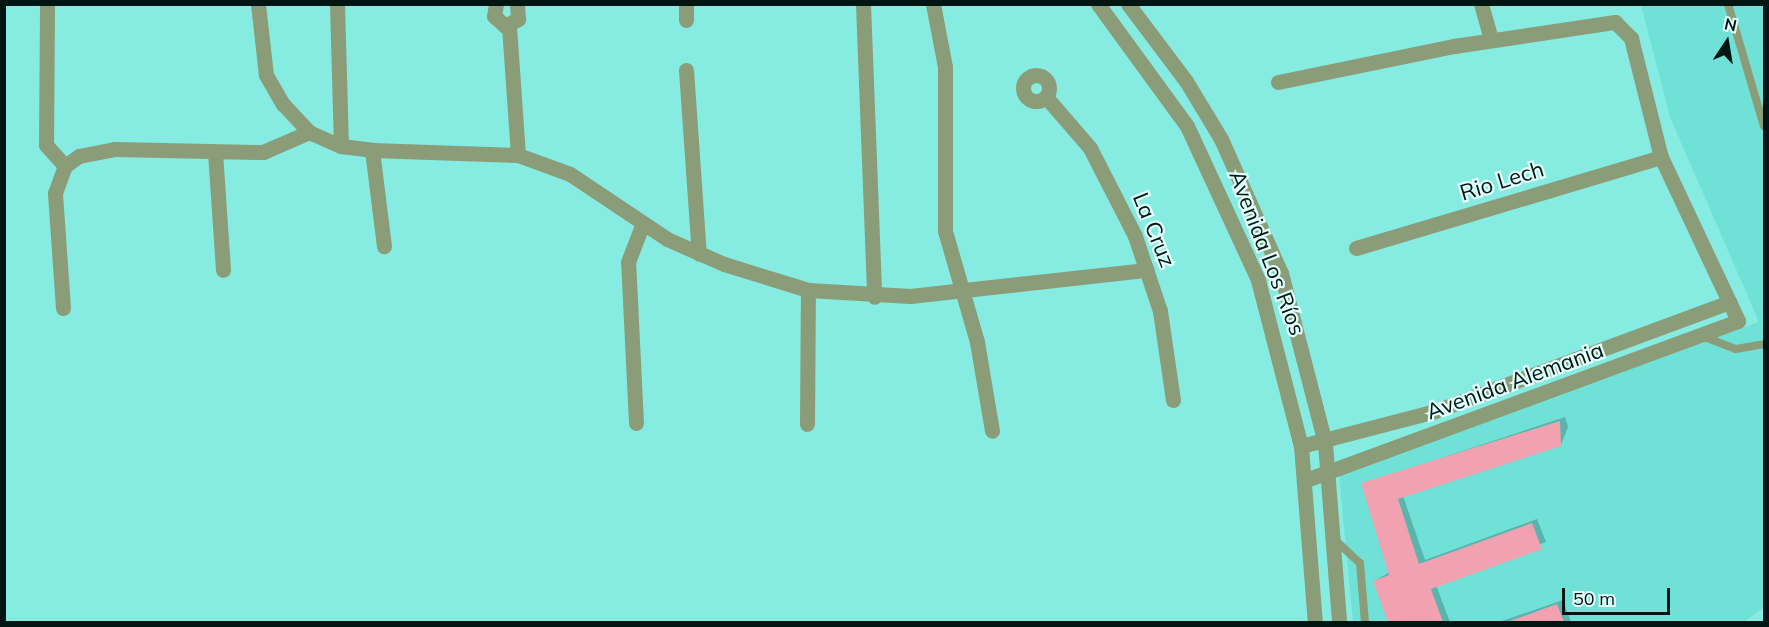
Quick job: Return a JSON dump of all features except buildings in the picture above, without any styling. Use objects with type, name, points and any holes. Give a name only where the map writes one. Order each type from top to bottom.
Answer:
[{"type":"street","points":[[258,4],[266,75],[309,132],[341,146],[372,150],[518,155],[570,174],[642,225],[699,254],[808,290],[874,297],[959,291],[1147,270]]},
{"type":"street","points":[[337,4],[341,146]]},
{"type":"street","points":[[496,4],[496,21],[508,26]]},
{"type":"street","points":[[508,26],[518,19],[517,4]]},
{"type":"street","points":[[863,4],[874,297]]},
{"type":"street","points":[[933,4],[945,67],[943,215],[959,291],[981,362],[992,431]]},
{"type":"street","name":"Avenida Los Ríos","points":[[1098,4],[1187,126],[1258,280],[1302,446],[1315,622]]},
{"type":"street","name":"Avenida Los Ríos","points":[[1128,4],[1206,114],[1281,273],[1325,443],[1330,475],[1339,622]]},
{"type":"street","points":[[1481,4],[1491,40]]},
{"type":"street","points":[[47,7],[46,145],[65,166]]},
{"type":"street","points":[[1278,82],[1604,20],[1623,28],[1631,38],[1661,157],[1730,302]]},
{"type":"street","points":[[508,26],[518,155]]},
{"type":"street","points":[[686,70],[699,254]]},
{"type":"street","name":"La Cruz","points":[[1046,97],[1101,166],[1147,270],[1165,332],[1173,400]]},
{"type":"street","points":[[1187,126],[1206,114]]},
{"type":"street","points":[[63,308],[55,193],[65,166],[79,156],[115,149],[263,152],[309,132]]},
{"type":"street","points":[[372,150],[384,246]]},
{"type":"street","points":[[215,152],[223,270]]},
{"type":"street","name":"Rio Lech","points":[[1356,248],[1661,157]]},
{"type":"street","points":[[636,423],[628,262],[642,225]]},
{"type":"street","points":[[807,424],[808,290]]},
{"type":"street","name":"Avenida Alemania","points":[[1302,446],[1325,443],[1435,411],[1730,302],[1738,321],[1330,475],[1306,480]]},
{"type":"street","points":[[1597,351],[1604,371]]},
{"type":"street","points":[[1435,411],[1442,432]]},
{"type":"lane","points":[[1728,4],[1764,126]]},
{"type":"lane","points":[[1702,336],[1736,349],[1764,344]]},
{"type":"lane","points":[[1334,539],[1360,563],[1365,622]]},
{"type":"shaded area","points":[[1641,5],[1764,5],[1764,607],[1744,622],[1353,622],[1339,474],[1759,322],[1670,117]]}]
